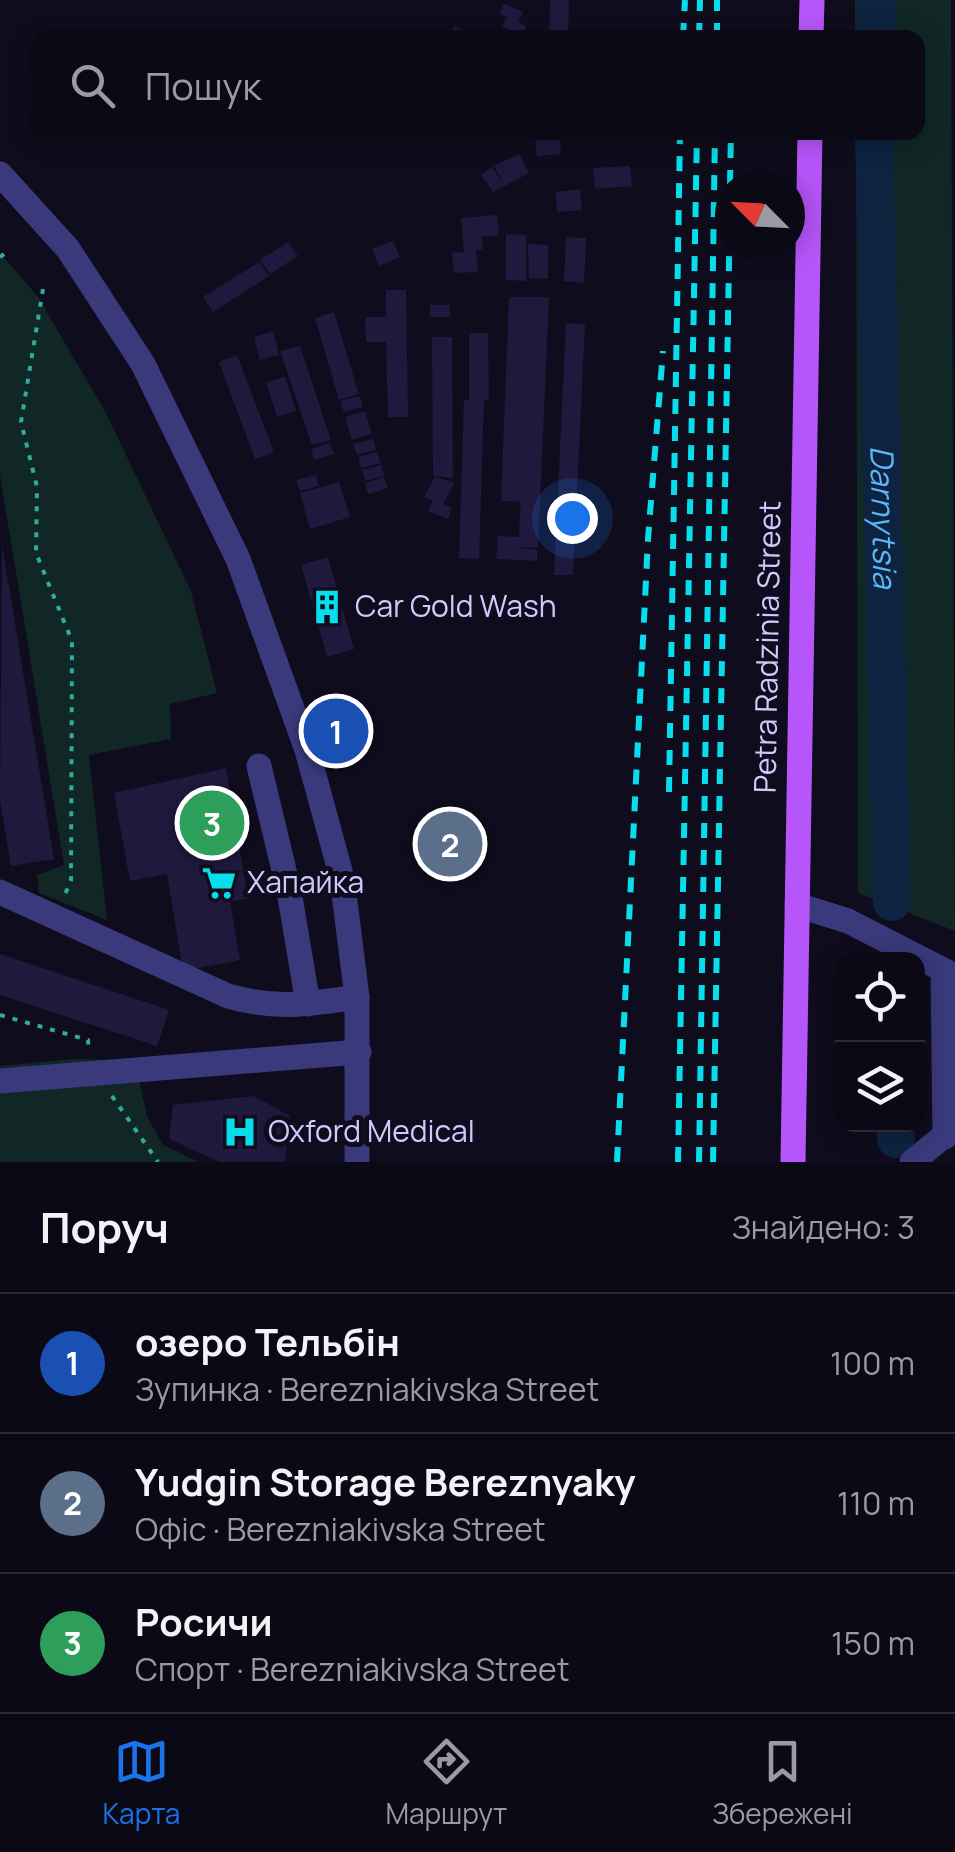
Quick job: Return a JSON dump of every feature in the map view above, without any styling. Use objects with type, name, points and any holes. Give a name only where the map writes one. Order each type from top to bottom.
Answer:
[{"type":"main road","points":[[811,30],[813,3]]},
{"type":"main road","name":"Petra Radzinia Street","points":[[794,1162],[810,140]]},
{"type":"street","points":[[0,174],[68,249],[144,364],[238,559],[307,750],[342,878],[357,997],[357,1162]]},
{"type":"street","points":[[259,766],[288,891],[308,1004]]},
{"type":"street","points":[[0,892],[228,996],[260,1005],[357,997]]},
{"type":"street","points":[[796,904],[848,921],[949,973],[950,1132],[912,1162]]},
{"type":"street","points":[[0,1064],[90,1065],[359,1044]]},
{"type":"street","points":[[0,1081],[90,1065]]},
{"type":"path","points":[[0,257],[10,250]]},
{"type":"path","points":[[42,288],[21,422],[38,486],[36,553],[72,641],[71,880],[56,918]]},
{"type":"path","points":[[0,1015],[88,1040],[90,1065],[158,1162]]},
{"type":"green space","points":[[855,0],[951,0],[955,931],[858,893],[856,140],[925,140],[925,30],[855,30]]},
{"type":"green space","points":[[0,253],[38,297],[106,413],[191,591],[217,693],[170,704],[171,739],[89,755],[107,920],[39,893],[37,875],[64,865],[0,475]]},
{"type":"green space","points":[[72,1059],[135,1060],[147,1117],[163,1145],[199,1162],[0,1162],[0,1066]]},
{"type":"building","points":[[550,0],[569,0],[568,30],[549,30]]},
{"type":"building","points":[[504,4],[523,12],[518,22],[526,26],[524,30],[502,27],[507,17],[499,14]]},
{"type":"building","points":[[535,140],[560,140],[561,154],[537,156]]},
{"type":"building","points":[[519,154],[529,173],[493,192],[481,175],[492,167],[504,185],[494,166]]},
{"type":"building","points":[[630,166],[632,186],[595,189],[593,168]]},
{"type":"building","points":[[580,189],[582,210],[557,212],[556,192]]},
{"type":"building","points":[[497,215],[499,235],[482,237],[483,249],[476,250],[478,272],[454,273],[452,253],[464,252],[461,218]]},
{"type":"building","points":[[506,234],[526,235],[526,281],[506,280]]},
{"type":"building","points":[[566,237],[586,238],[584,283],[564,281]]},
{"type":"building","points":[[393,241],[400,257],[379,266],[372,249]]},
{"type":"building","points":[[288,242],[298,256],[270,274],[260,260]]},
{"type":"building","points":[[528,244],[548,245],[548,279],[529,278]]},
{"type":"building","points":[[259,262],[269,276],[213,312],[203,297]]},
{"type":"building","points":[[386,290],[406,290],[408,417],[388,417],[386,342],[366,342],[365,317],[386,317]]},
{"type":"building","points":[[509,297],[549,297],[538,548],[517,547],[537,550],[537,561],[496,559],[498,536],[519,537],[521,502],[501,501]]},
{"type":"building","points":[[430,305],[449,305],[450,317],[430,317]]},
{"type":"building","points":[[334,312],[359,394],[339,400],[315,318]]},
{"type":"building","points":[[566,323],[585,324],[573,575],[554,575]]},
{"type":"building","points":[[273,331],[279,355],[260,360],[254,337]]},
{"type":"building","points":[[469,333],[488,333],[489,400],[484,400],[479,559],[459,558]]},
{"type":"building","points":[[432,337],[452,337],[453,478],[433,476]]},
{"type":"building","points":[[300,346],[331,440],[312,445],[280,351]]},
{"type":"building","points":[[237,355],[274,452],[255,459],[219,362]]},
{"type":"building","points":[[285,377],[296,411],[277,417],[266,382]]},
{"type":"building","points":[[360,396],[363,407],[344,412],[340,401]]},
{"type":"building","points":[[365,411],[372,434],[352,440],[345,417]]},
{"type":"building","points":[[373,439],[376,450],[357,455],[353,444]]},
{"type":"building","points":[[330,443],[334,454],[314,460],[311,449]]},
{"type":"building","points":[[377,452],[381,463],[361,468],[358,457]]},
{"type":"building","points":[[381,465],[384,476],[365,481],[362,470]]},
{"type":"building","points":[[316,475],[319,486],[300,491],[296,480]]},
{"type":"building","points":[[384,477],[388,488],[368,494],[365,483]]},
{"type":"building","points":[[435,477],[455,483],[443,504],[452,508],[448,519],[428,511],[433,500],[424,497]]},
{"type":"building","points":[[339,482],[350,517],[310,529],[300,493]]},
{"type":"building","points":[[2,545],[54,859],[11,866],[0,800]]},
{"type":"building","name":"Car Gold Wash","points":[[328,557],[354,649],[327,657],[301,565]]},
{"type":"building","points":[[226,768],[248,899],[230,901],[240,960],[183,971],[167,874],[130,881],[114,793]]},
{"type":"building","points":[[0,954],[169,1010],[157,1046],[0,995]]},
{"type":"building","name":"Oxford Medical","points":[[254,1096],[290,1116],[285,1162],[220,1162],[169,1139],[173,1105]]},
{"type":"waterway","name":"Darnytsia","points":[[876,0],[876,30]]},
{"type":"waterway","name":"Darnytsia","points":[[874,140],[892,902]]},
{"type":"waterway","name":"Darnytsia","points":[[896,1132],[896,1139]]},
{"type":"railway","points":[[683,30],[685,0]]},
{"type":"railway","points":[[699,30],[700,0]]},
{"type":"railway","points":[[717,0],[717,30]]},
{"type":"railway","points":[[669,792],[680,140]]},
{"type":"railway","points":[[678,1162],[697,140]]},
{"type":"railway","points":[[699,1162],[715,140]]},
{"type":"railway","points":[[730,170],[731,140]]},
{"type":"railway","points":[[713,1162],[729,260]]},
{"type":"railway","points":[[617,1162],[648,539],[663,351]]},
{"type":"place","name":"Car Gold Wash","points":[[327,607]]},
{"type":"place","name":"озеро Тельбін","points":[[336,731]]},
{"type":"place","name":"Росичи","points":[[212,823]]},
{"type":"place","name":"Yudgin Storage Bereznyaky","points":[[450,844]]},
{"type":"place","name":"Хапайка","points":[[219,883]]},
{"type":"place","name":"Oxford Medical","points":[[240,1132]]}]
